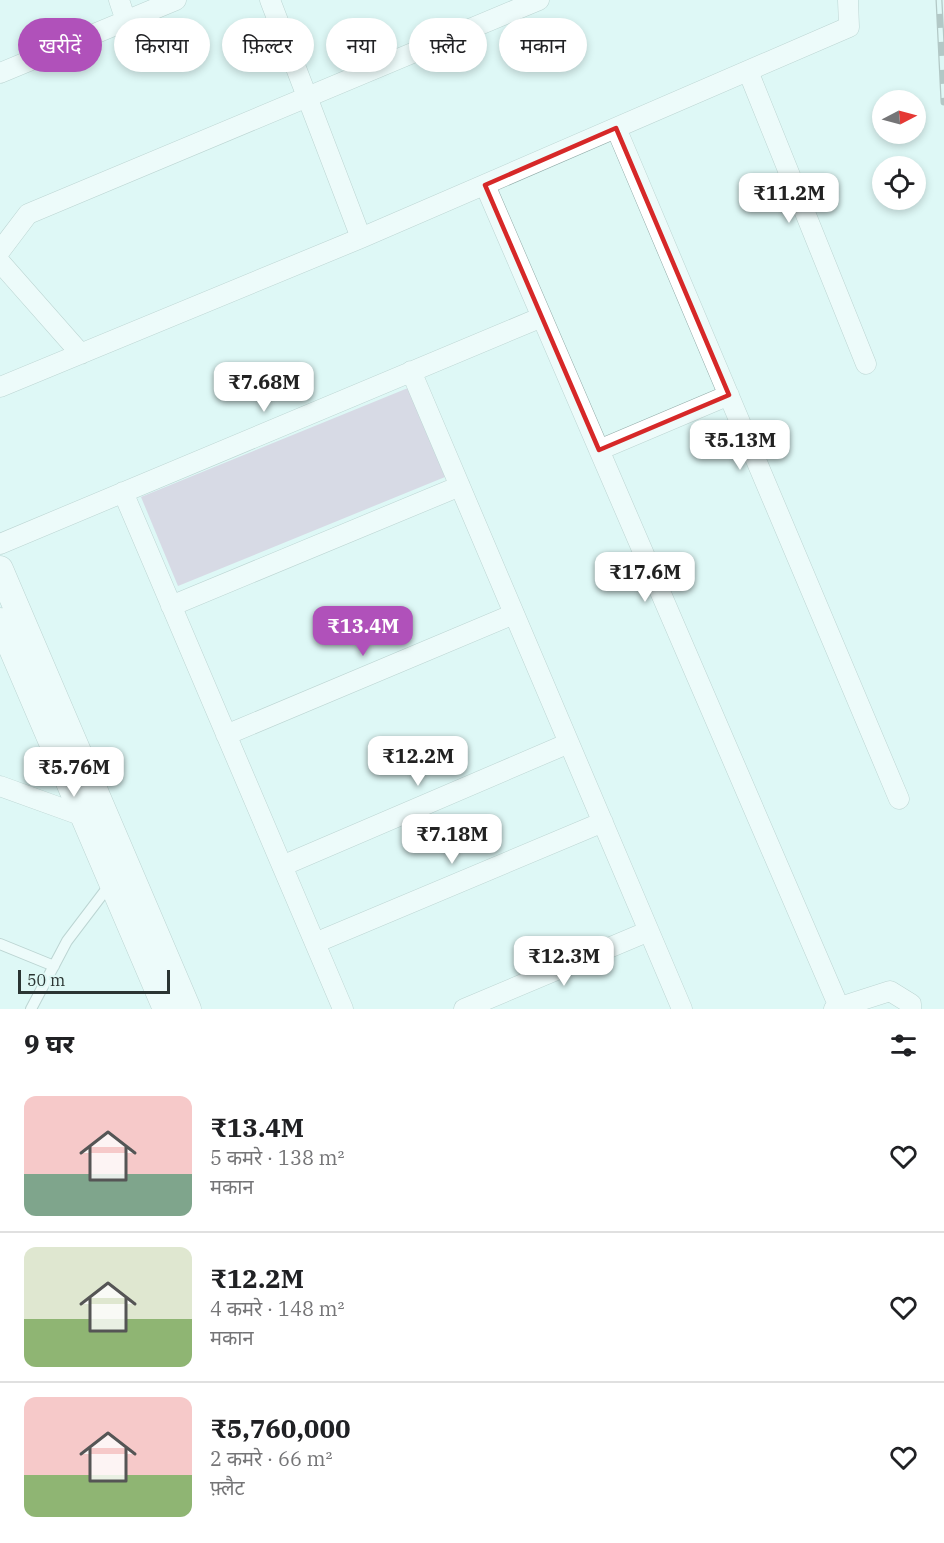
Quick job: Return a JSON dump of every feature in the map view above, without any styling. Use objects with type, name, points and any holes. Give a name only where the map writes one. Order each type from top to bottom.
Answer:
[{"type":"street","points":[[119,0],[125,18]]},
{"type":"street","points":[[133,18],[176,0]]},
{"type":"street","points":[[270,0],[361,238]]},
{"type":"street","points":[[0,251],[28,214],[539,0]]},
{"type":"street","points":[[0,387],[361,238],[849,27],[848,0]]},
{"type":"street","points":[[0,73],[114,26]]},
{"type":"street","points":[[748,71],[866,364]]},
{"type":"street","points":[[616,128],[899,799]]},
{"type":"street","points":[[485,184],[837,1008],[890,991],[911,1004],[911,1009]]},
{"type":"street","points":[[0,262],[81,354]]},
{"type":"street","points":[[0,544],[542,317]]},
{"type":"street","points":[[411,371],[682,1009]]},
{"type":"street","points":[[599,450],[729,395]]},
{"type":"street","points":[[171,606],[460,486]]},
{"type":"street","points":[[123,492],[343,1009]]},
{"type":"street","points":[[0,569],[93,813],[112,882],[166,1009]]},
{"type":"street","points":[[226,735],[514,614]]},
{"type":"street","points":[[0,621],[188,1009]]},
{"type":"street","points":[[282,866],[569,743]]},
{"type":"street","points":[[0,786],[93,813]]},
{"type":"street","points":[[315,943],[603,822]]},
{"type":"street","points":[[464,1009],[649,931]]},
{"type":"lane","points":[[31,1009],[67,941],[112,882]]},
{"type":"lane","points":[[0,944],[54,966]]},
{"type":"highlighted area","points":[[616,128],[729,395],[599,450],[485,185]]},
{"type":"shaded area","points":[[408,388],[445,477],[178,586],[141,497]]},
{"type":"railway","points":[[939,0],[944,102]]}]
